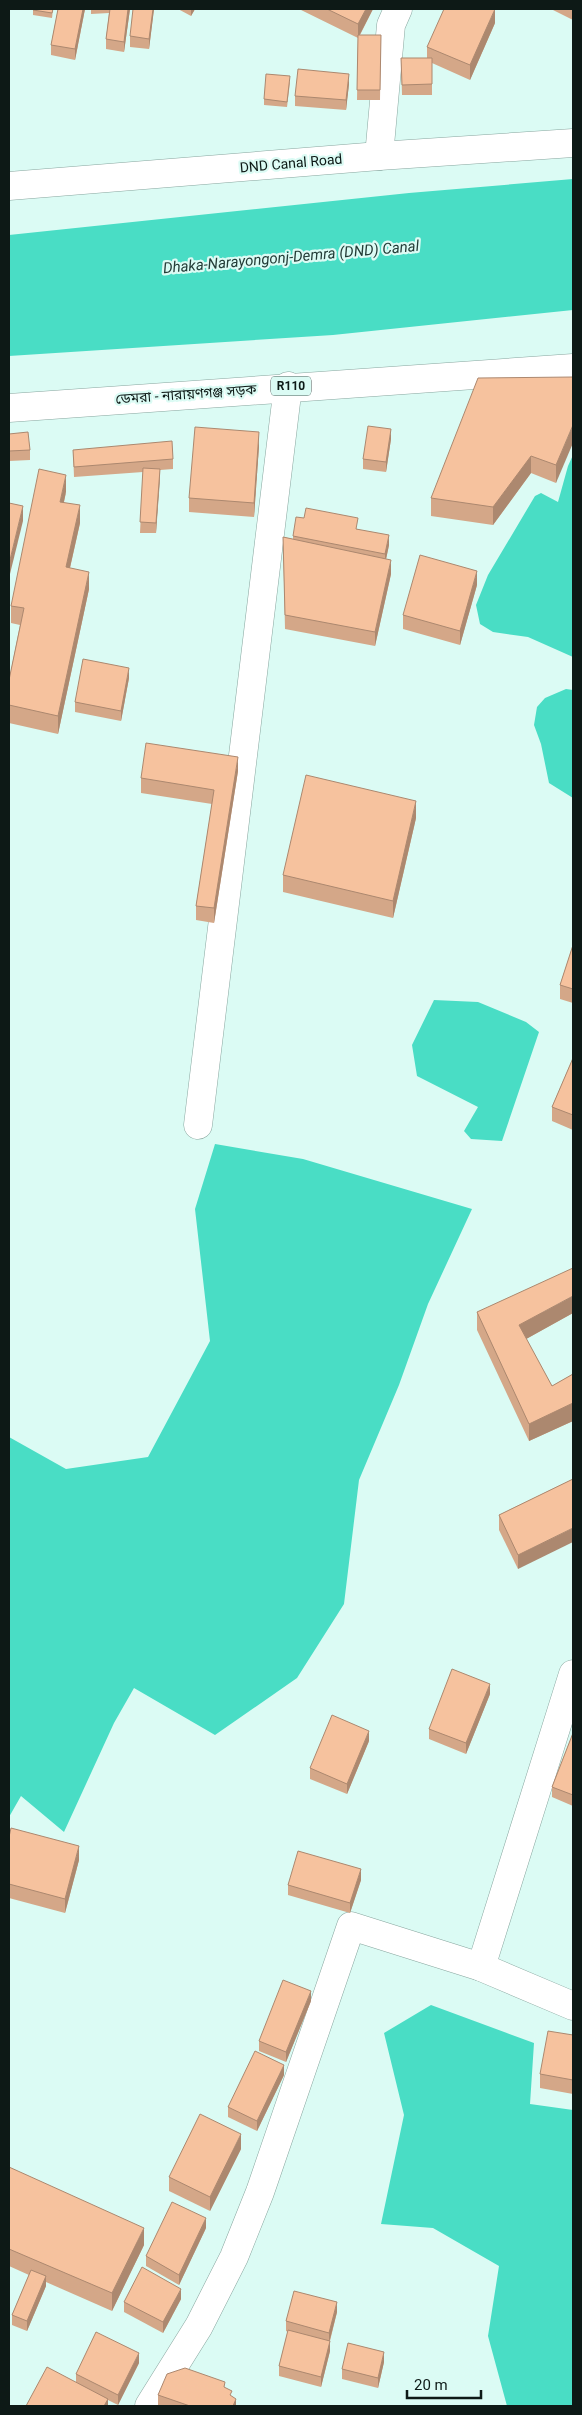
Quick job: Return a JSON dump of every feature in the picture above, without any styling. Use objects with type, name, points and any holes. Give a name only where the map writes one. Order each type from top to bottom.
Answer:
[{"type":"street","points":[[379,156],[391,25],[398,9]]},
{"type":"street","name":"DND Canal Road","points":[[9,186],[379,156],[573,143]]},
{"type":"street","name":"ডেমরা - নারায়ণগঞ্জ সড়ক","points":[[9,408],[288,386],[573,368]]},
{"type":"street","points":[[198,1125],[288,386]]},
{"type":"street","points":[[481,1967],[573,1674]]},
{"type":"street","points":[[149,2406],[199,2326],[234,2257],[260,2192],[351,1926],[481,1967],[573,2006]]},
{"type":"water","name":"Dhaka-Narayongonj-Demra (DND) Canal","points":[[573,179],[573,310],[333,335],[9,356],[9,235],[409,193]]},
{"type":"water","points":[[573,455],[573,657],[528,637],[493,632],[480,624],[476,605],[488,575],[535,496],[541,493],[558,502]]},
{"type":"water","points":[[566,689],[573,690],[573,798],[549,783],[541,744],[534,725],[537,707],[545,698]]},
{"type":"water","points":[[434,1000],[478,1002],[526,1022],[539,1032],[502,1141],[471,1139],[464,1131],[478,1107],[417,1076],[412,1045]]},
{"type":"water","points":[[215,1144],[303,1159],[472,1209],[428,1304],[399,1385],[359,1480],[344,1604],[297,1678],[215,1735],[134,1688],[114,1723],[64,1832],[21,1796],[9,1817],[9,1437],[66,1469],[148,1457],[210,1341],[195,1209]]},
{"type":"water","points":[[431,2005],[534,2043],[530,2104],[573,2110],[573,2406],[507,2406],[488,2336],[499,2266],[433,2228],[381,2224],[404,2115],[384,2033]]},
{"type":"building","points":[[33,9],[53,9],[52,13]]},
{"type":"building","points":[[58,9],[83,9],[75,49],[51,45]]},
{"type":"building","points":[[110,9],[128,9],[124,42],[106,39]]},
{"type":"building","points":[[133,9],[153,9],[149,39],[130,36]]},
{"type":"building","points":[[327,9],[366,9],[358,24]]},
{"type":"building","points":[[444,9],[495,9],[470,65],[427,47]]},
{"type":"building","points":[[358,35],[381,35],[380,90],[357,90]]},
{"type":"building","points":[[401,58],[432,58],[432,84],[402,85]]},
{"type":"building","points":[[298,69],[349,74],[346,100],[295,96]]},
{"type":"building","points":[[266,74],[290,76],[287,102],[264,99]]},
{"type":"building","points":[[573,377],[573,425],[556,465],[531,456],[493,507],[431,498],[478,378]]},
{"type":"building","points":[[368,426],[391,429],[386,462],[363,459]]},
{"type":"building","points":[[195,427],[259,432],[254,503],[189,498]]},
{"type":"building","points":[[28,432],[30,450],[9,451],[9,434]]},
{"type":"building","points":[[172,441],[173,459],[74,467],[73,450]]},
{"type":"building","points":[[143,468],[160,469],[156,523],[140,522]]},
{"type":"building","points":[[39,469],[66,475],[60,502],[80,505],[66,567],[89,572],[58,716],[9,705],[9,680],[24,608],[11,606]]},
{"type":"building","points":[[9,503],[23,506],[9,564]]},
{"type":"building","points":[[306,508],[358,518],[356,529],[389,535],[385,554],[293,536],[296,517],[304,518]]},
{"type":"building","points":[[283,537],[391,560],[375,632],[285,615]]},
{"type":"building","points":[[420,555],[477,571],[460,631],[403,615]]},
{"type":"building","points":[[83,659],[129,668],[121,711],[75,702]]},
{"type":"building","points":[[146,743],[238,757],[214,908],[196,906],[214,790],[141,778]]},
{"type":"building","points":[[306,775],[416,801],[393,901],[283,875]]},
{"type":"building","points":[[573,945],[573,989],[560,985]]},
{"type":"building","points":[[573,1058],[573,1115],[552,1107]]},
{"type":"building","points":[[573,1268],[573,1296],[519,1325],[552,1386],[573,1374],[573,1403],[529,1424],[477,1312]]},
{"type":"building","points":[[573,1479],[573,1528],[518,1555],[499,1515]]},
{"type":"building","points":[[452,1669],[490,1684],[466,1743],[429,1729]]},
{"type":"building","points":[[332,1715],[369,1731],[347,1784],[310,1768]]},
{"type":"building","points":[[573,1733],[573,1795],[552,1787]]},
{"type":"building","points":[[11,1828],[79,1846],[65,1899],[9,1884],[9,1837]]},
{"type":"building","points":[[298,1851],[361,1869],[350,1903],[288,1885]]},
{"type":"building","points":[[283,1980],[311,1991],[286,2052],[259,2041]]},
{"type":"building","points":[[548,2031],[573,2035],[573,2080],[540,2074]]},
{"type":"building","points":[[255,2051],[284,2065],[257,2121],[228,2107]]},
{"type":"building","points":[[200,2114],[241,2134],[210,2197],[169,2177]]},
{"type":"building","points":[[9,2167],[144,2228],[112,2293],[9,2249]]},
{"type":"building","points":[[172,2202],[206,2218],[179,2275],[146,2256]]},
{"type":"building","points":[[142,2267],[181,2289],[163,2322],[124,2302]]},
{"type":"building","points":[[31,2270],[46,2276],[27,2321],[12,2315]]},
{"type":"building","points":[[294,2291],[337,2302],[329,2333],[286,2321]]},
{"type":"building","points":[[288,2330],[330,2341],[321,2377],[279,2366]]},
{"type":"building","points":[[96,2332],[139,2353],[118,2395],[76,2374]]},
{"type":"building","points":[[348,2343],[384,2352],[378,2378],[342,2369]]},
{"type":"building","points":[[47,2367],[108,2399],[104,2406],[26,2406]]},
{"type":"building","points":[[185,2368],[225,2382],[224,2387],[232,2391],[230,2395],[236,2399],[233,2406],[190,2406],[158,2395],[167,2374]]}]
